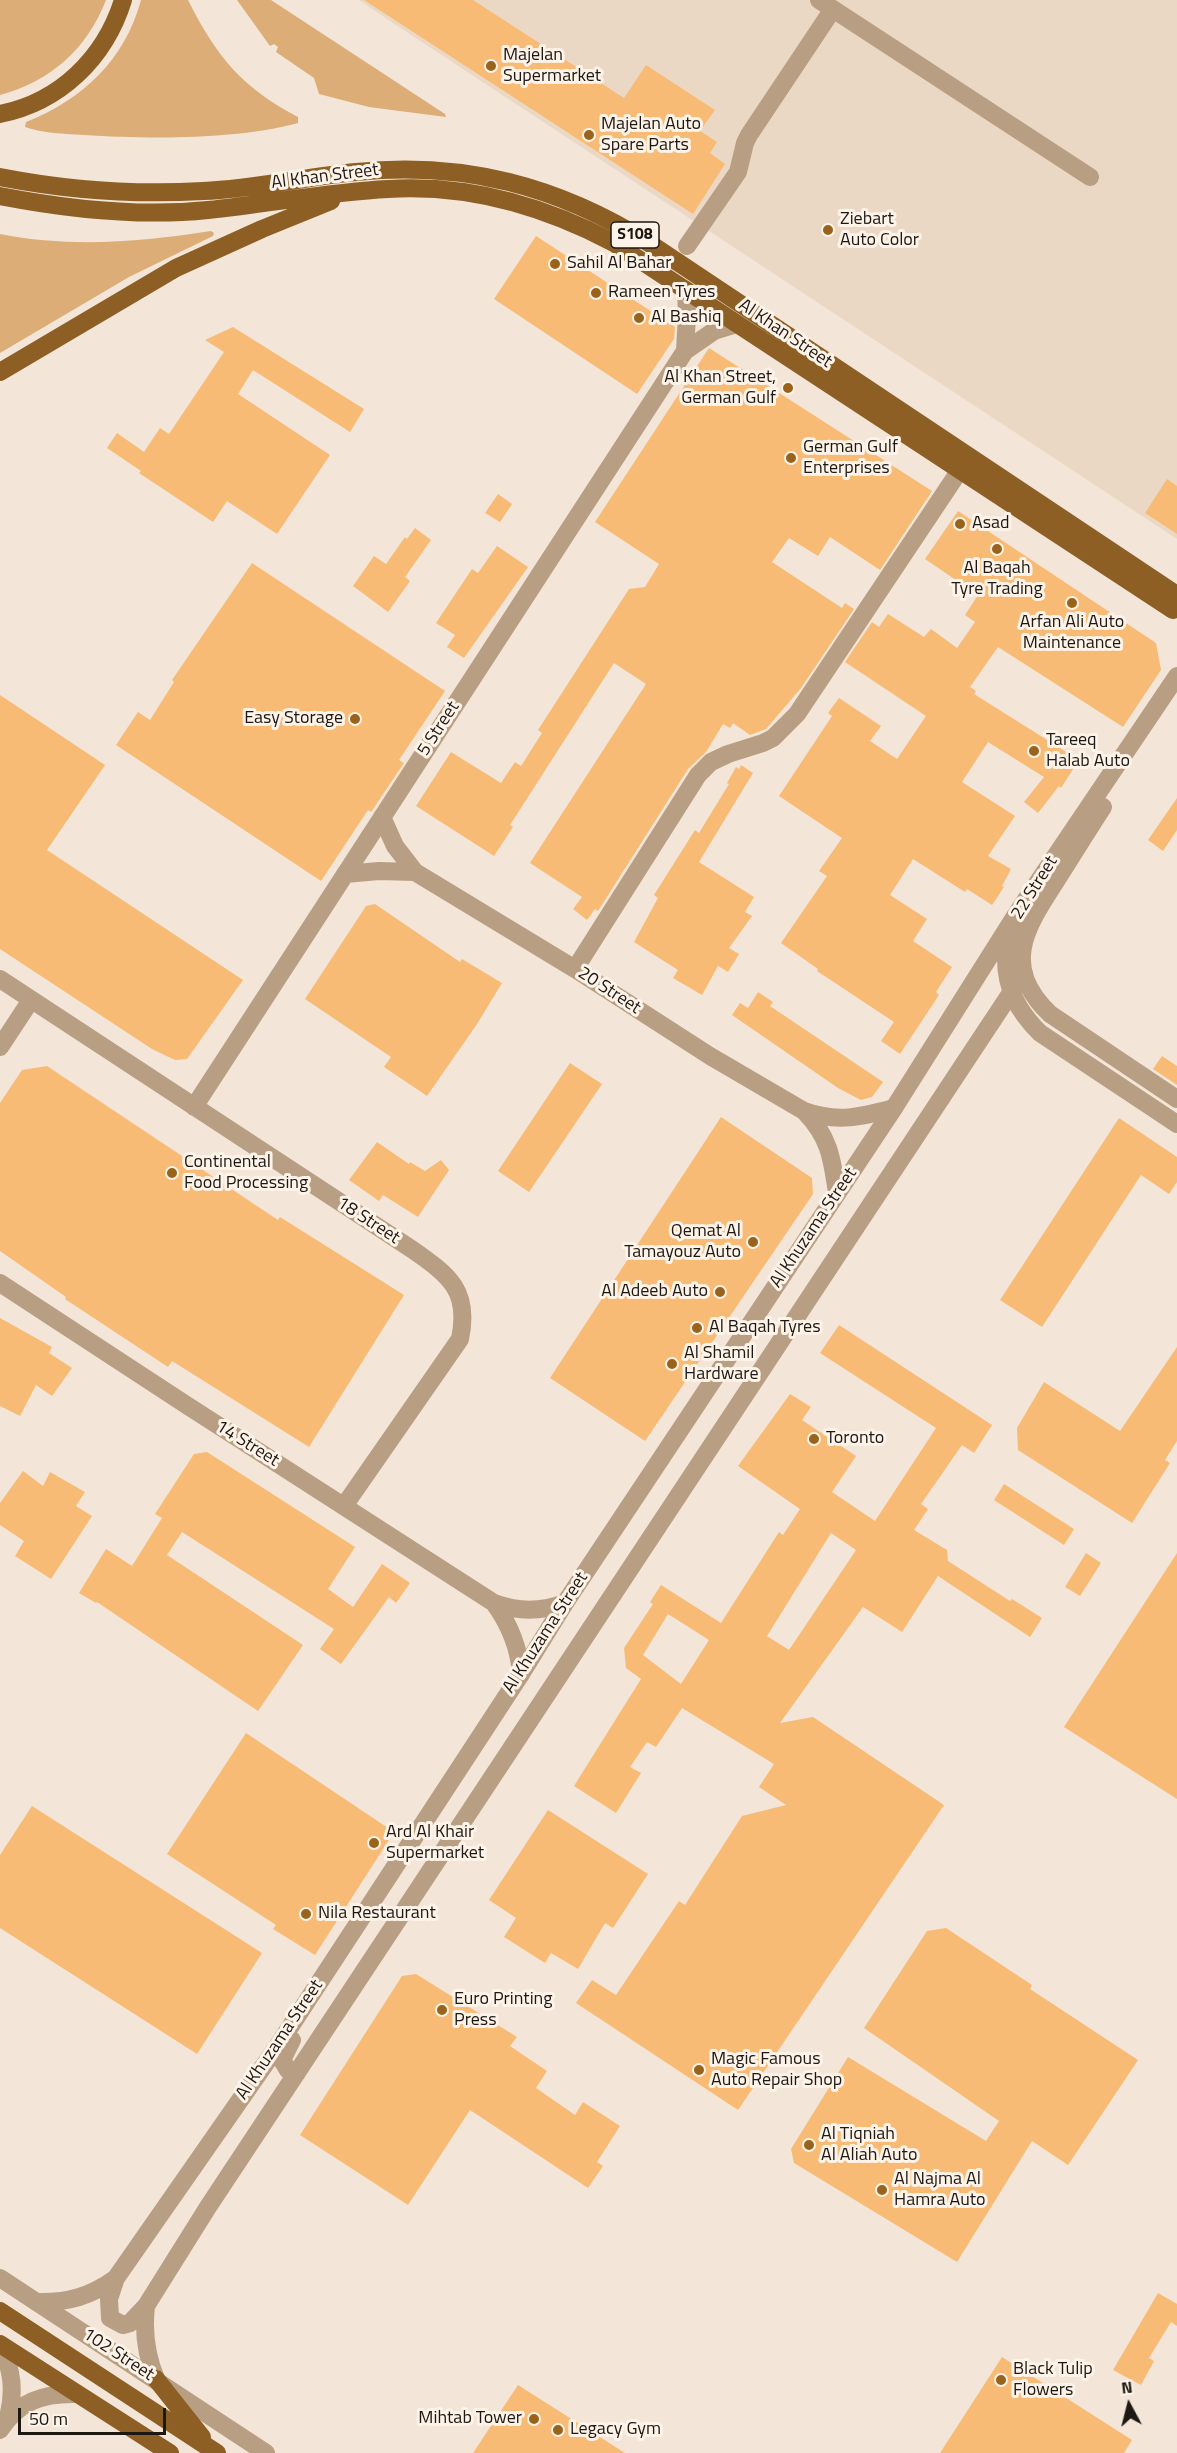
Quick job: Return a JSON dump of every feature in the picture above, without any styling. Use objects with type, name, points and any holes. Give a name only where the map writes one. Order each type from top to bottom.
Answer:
[{"type":"main road","points":[[0,114],[50,95],[84,69],[110,34],[123,0]]},
{"type":"main road","name":"Al Khan Street","points":[[0,177],[68,188],[159,193],[249,188],[356,172],[417,169],[479,175],[549,193],[596,213],[649,243],[1176,607]]},
{"type":"main road","name":"Al Khan Street","points":[[0,196],[66,207],[159,212],[206,210],[359,191],[418,188],[505,199],[534,208],[614,243],[960,470],[1176,607]]},
{"type":"main road","points":[[0,372],[176,268],[262,229],[359,191]]},
{"type":"main road","name":"102 Street","points":[[0,2311],[215,2451]]},
{"type":"main road","points":[[0,2345],[170,2453]]},
{"type":"main road","points":[[156,2379],[215,2451]]},
{"type":"street","points":[[687,246],[738,172],[749,135],[826,5],[1090,177]]},
{"type":"street","points":[[685,351],[686,290]]},
{"type":"street","name":"5 Street","points":[[194,1107],[685,351],[714,331],[737,324]]},
{"type":"street","points":[[575,969],[698,775],[711,762],[773,738],[791,721],[960,470]]},
{"type":"street","name":"22 Street","points":[[1177,676],[1017,913],[1009,933],[1006,953],[1011,991],[1023,1014],[1041,1033],[1177,1124]]},
{"type":"street","name":"22 Street","points":[[1177,689],[1029,924],[1022,948],[1024,973],[1033,995],[1050,1014],[1177,1099]]},
{"type":"street","name":"20 Street","points":[[382,817],[395,846],[414,872],[575,969],[710,1056],[804,1111],[820,1117],[847,1119],[894,1108]]},
{"type":"street","name":"20 Street","points":[[345,874],[380,871],[414,872]]},
{"type":"street","name":"Al Khuzama Street","points":[[1017,913],[894,1108],[565,1603],[277,2047],[116,2278],[109,2299],[110,2318],[123,2325],[130,2323],[146,2306],[297,2073],[1024,973]]},
{"type":"street","name":"18 Street","points":[[0,979],[440,1269],[454,1283],[462,1301],[464,1321],[460,1340],[344,1506]]},
{"type":"street","points":[[0,1047],[32,1000]]},
{"type":"street","name":"20 Street","points":[[804,1111],[822,1132],[828,1144],[837,1192]]},
{"type":"street","name":"14 Street","points":[[0,1283],[494,1603],[515,1610],[537,1611],[565,1603]]},
{"type":"street","name":"14 Street","points":[[494,1603],[513,1636],[520,1659],[521,1674]]},
{"type":"street","points":[[297,2073],[285,2068],[282,2056],[331,1978],[332,1960]]},
{"type":"street","name":"102 Street","points":[[0,2278],[266,2453]]},
{"type":"street","name":"Al Khuzama Street","points":[[37,2302],[54,2303],[87,2296],[116,2278]]},
{"type":"street","points":[[146,2306],[146,2351],[156,2379]]},
{"type":"street","points":[[0,2345],[11,2373],[12,2388],[4,2424]]},
{"type":"street","points":[[4,2424],[17,2409],[38,2398],[76,2394]]},
{"type":"shaded area","points":[[0,0],[106,0],[89,34],[65,61],[35,81],[0,95]]},
{"type":"shaded area","points":[[141,0],[188,0],[209,38],[233,69],[261,94],[298,117],[298,123],[247,133],[192,137],[61,134],[25,127],[26,122],[46,113],[83,90],[98,75],[124,41],[134,22]]},
{"type":"shaded area","points":[[237,0],[271,0],[445,114],[446,117],[369,107],[319,94],[314,78],[276,52],[278,47],[274,44],[270,46]]},
{"type":"shaded area","points":[[359,0],[1177,0],[1177,539],[399,27]]},
{"type":"shaded area","points":[[211,231],[214,233],[213,236],[129,277],[0,353],[0,234],[53,241],[106,242]]},
{"type":"building","points":[[364,0],[473,0],[624,98],[646,65],[715,110],[700,131],[717,142],[710,153],[725,164],[693,214]]},
{"type":"building","points":[[536,236],[675,327],[674,339],[637,394],[494,299]]},
{"type":"building","points":[[233,327],[364,409],[350,432],[253,370],[238,394],[330,455],[277,534],[227,501],[213,522],[139,473],[141,471],[107,448],[117,433],[144,452],[160,428],[169,434],[224,352],[205,340]]},
{"type":"building","points":[[709,348],[932,491],[880,570],[830,537],[818,556],[789,538],[772,562],[842,608],[845,603],[854,609],[801,688],[766,729],[750,735],[733,723],[730,728],[723,724],[706,752],[688,769],[598,911],[595,909],[587,920],[573,909],[582,897],[530,863],[646,684],[614,663],[510,825],[513,827],[494,856],[416,806],[451,752],[501,783],[515,762],[521,766],[542,733],[538,730],[629,589],[645,587],[659,564],[595,522]]},
{"type":"building","points":[[1167,479],[1177,486],[1177,534],[1145,513]]},
{"type":"building","points":[[498,494],[512,504],[500,522],[485,513]]},
{"type":"building","points":[[958,511],[1156,643],[1161,670],[1123,727],[998,647],[970,687],[976,691],[974,694],[1079,760],[1061,788],[1059,786],[1038,813],[1024,802],[1044,777],[988,742],[962,782],[1015,816],[988,856],[1011,869],[1002,886],[1004,887],[992,905],[967,889],[965,892],[913,859],[890,895],[927,919],[913,941],[952,967],[936,992],[939,995],[900,1054],[881,1041],[894,1022],[817,971],[818,969],[781,943],[827,876],[819,871],[842,838],[779,796],[832,716],[828,713],[839,698],[881,726],[870,741],[897,759],[926,716],[845,662],[872,622],[879,627],[888,614],[924,637],[931,629],[957,648],[975,622],[965,615],[978,595],[925,559]]},
{"type":"building","points":[[415,528],[431,540],[405,577],[410,581],[388,612],[353,586],[374,556],[386,564],[405,537],[407,539]]},
{"type":"building","points":[[497,546],[528,567],[464,658],[447,647],[455,635],[436,623],[472,569],[478,573]]},
{"type":"building","points":[[252,563],[445,691],[399,760],[404,763],[371,812],[368,810],[321,881],[116,745],[138,712],[150,720],[174,682],[172,680]]},
{"type":"building","points":[[0,695],[105,765],[47,850],[243,980],[187,1059],[175,1060],[152,1049],[0,949]]},
{"type":"building","points":[[741,765],[753,773],[699,862],[754,897],[745,912],[752,916],[729,948],[739,954],[728,972],[718,966],[702,995],[673,978],[678,970],[634,942],[658,898],[654,895],[695,830],[699,833],[729,784],[727,783],[736,767],[739,769]]},
{"type":"building","points":[[1177,798],[1177,830],[1163,851],[1148,840]]},
{"type":"building","points":[[375,904],[460,962],[462,959],[502,983],[477,1024],[427,1096],[384,1067],[391,1057],[305,999],[366,906]]},
{"type":"building","points":[[758,992],[773,1002],[770,1006],[883,1082],[872,1097],[861,1100],[838,1088],[732,1015],[740,1003],[748,1008]]},
{"type":"building","points":[[1162,1056],[1177,1066],[1177,1085],[1153,1069]]},
{"type":"building","points":[[570,1063],[602,1084],[529,1192],[498,1171]]},
{"type":"building","points":[[47,1066],[278,1220],[280,1217],[404,1295],[309,1447],[172,1361],[168,1367],[65,1299],[66,1297],[0,1251],[0,1103],[22,1070]]},
{"type":"building","points":[[721,1117],[812,1178],[813,1194],[645,1441],[550,1378]]},
{"type":"building","points":[[1119,1118],[1177,1157],[1177,1182],[1169,1194],[1141,1175],[1042,1327],[1000,1300]]},
{"type":"building","points":[[377,1142],[409,1164],[410,1162],[425,1171],[441,1160],[449,1170],[418,1217],[383,1195],[379,1201],[349,1180]]},
{"type":"building","points":[[0,1318],[52,1347],[49,1353],[72,1368],[52,1396],[36,1385],[20,1416],[0,1406]]},
{"type":"building","points":[[839,1325],[992,1425],[974,1453],[962,1445],[921,1504],[928,1509],[914,1530],[947,1550],[948,1561],[1010,1601],[1012,1599],[1042,1618],[1030,1637],[938,1576],[902,1632],[863,1607],[780,1723],[813,1717],[944,1805],[738,2110],[576,2003],[592,1980],[616,1995],[679,1901],[685,1905],[742,1816],[786,1805],[759,1787],[774,1764],[682,1708],[656,1747],[647,1742],[630,1767],[641,1773],[616,1813],[574,1786],[641,1679],[626,1668],[624,1648],[653,1604],[650,1602],[661,1585],[721,1623],[779,1532],[783,1535],[800,1509],[738,1466],[790,1394],[811,1407],[802,1420],[856,1456],[832,1492],[875,1521],[936,1428],[820,1353]],"holes":[[[831,1533],[856,1550],[789,1650],[767,1636]],[[668,1614],[709,1640],[681,1684],[643,1655]]]},
{"type":"building","points":[[1177,1347],[1177,1441],[1165,1460],[1170,1463],[1132,1523],[1018,1450],[1017,1428],[1044,1382],[1120,1431]]},
{"type":"building","points":[[207,1452],[355,1547],[328,1589],[353,1607],[382,1564],[410,1583],[396,1603],[389,1597],[341,1664],[320,1649],[334,1629],[182,1532],[167,1555],[303,1645],[258,1711],[97,1602],[79,1593],[106,1549],[132,1566],[162,1518],[155,1514],[194,1454]]},
{"type":"building","points":[[23,1471],[43,1486],[50,1472],[85,1492],[76,1506],[92,1516],[51,1579],[15,1556],[24,1541],[0,1525],[0,1503]]},
{"type":"building","points":[[1004,1484],[1074,1529],[1064,1545],[994,1500]]},
{"type":"building","points":[[1086,1553],[1101,1563],[1080,1596],[1065,1587]]},
{"type":"building","points":[[1177,1553],[1177,1799],[1064,1727]]},
{"type":"building","points":[[246,1733],[394,1832],[315,1955],[273,1929],[276,1925],[167,1854]]},
{"type":"building","points":[[32,1806],[262,1953],[197,2054],[0,1928],[0,1855]]},
{"type":"building","points":[[548,1810],[648,1874],[613,1928],[605,1923],[578,1969],[551,1953],[545,1963],[504,1937],[516,1918],[489,1900]]},
{"type":"building","points":[[946,1928],[1032,1985],[1030,1989],[1138,2060],[1068,2165],[1032,2141],[957,2262],[794,2163],[791,2149],[848,2057],[986,2141],[999,2121],[864,2028],[927,1931]]},
{"type":"building","points":[[416,1974],[517,2037],[510,2046],[547,2071],[536,2088],[575,2115],[583,2102],[620,2126],[597,2162],[603,2166],[588,2188],[470,2110],[408,2205],[300,2135],[402,1976]]},
{"type":"building","points":[[1158,2293],[1177,2304],[1177,2326],[1171,2322],[1149,2358],[1154,2361],[1141,2385],[1113,2370]]},
{"type":"building","points":[[1002,2357],[1132,2440],[1124,2453],[940,2453]]},
{"type":"building","name":"Mihtab Tower","points":[[518,2385],[625,2453],[473,2453]]},
{"type":"place","name":"Majelan Supermarket","points":[[491,66]]},
{"type":"place","name":"Majelan Auto Spare Parts","points":[[589,135]]},
{"type":"place","name":"Ziebart Auto Color","points":[[828,230]]},
{"type":"place","name":"Sahil Al Bahar","points":[[555,264]]},
{"type":"place","name":"Rameen Tyres","points":[[596,293]]},
{"type":"place","name":"Al Bashiq","points":[[639,318]]},
{"type":"place","name":"Al Khan Street, German Gulf","points":[[788,388]]},
{"type":"place","name":"German Gulf Enterprises","points":[[791,458]]},
{"type":"place","name":"Asad","points":[[960,524]]},
{"type":"place","name":"Al Baqah Tyre Trading","points":[[997,549]]},
{"type":"place","name":"Arfan Ali Auto Maintenance","points":[[1072,603]]},
{"type":"place","name":"Easy Storage","points":[[355,719]]},
{"type":"place","name":"Tareeq Halab Auto","points":[[1034,751]]},
{"type":"place","name":"Continental Food Processing","points":[[172,1173]]},
{"type":"place","name":"Qemat Al Tamayouz Auto","points":[[753,1242]]},
{"type":"place","name":"Al Adeeb Auto","points":[[720,1292]]},
{"type":"place","name":"Al Baqah Tyres","points":[[697,1328]]},
{"type":"place","name":"Al Shamil Hardware","points":[[672,1364]]},
{"type":"place","name":"Toronto","points":[[814,1439]]},
{"type":"place","name":"Ard Al Khair Supermarket","points":[[374,1843]]},
{"type":"place","name":"Nila Restaurant","points":[[306,1914]]},
{"type":"place","name":"Euro Printing Press","points":[[442,2010]]},
{"type":"place","name":"Magic Famous Auto Repair Shop","points":[[699,2070]]},
{"type":"place","name":"Al Tiqniah Al Aliah Auto","points":[[809,2145]]},
{"type":"place","name":"Al Najma Al Hamra Auto","points":[[882,2190]]},
{"type":"place","name":"Black Tulip Flowers","points":[[1001,2380]]},
{"type":"place","name":"Mihtab Tower","points":[[534,2419]]},
{"type":"place","name":"Legacy Gym","points":[[558,2430]]}]
